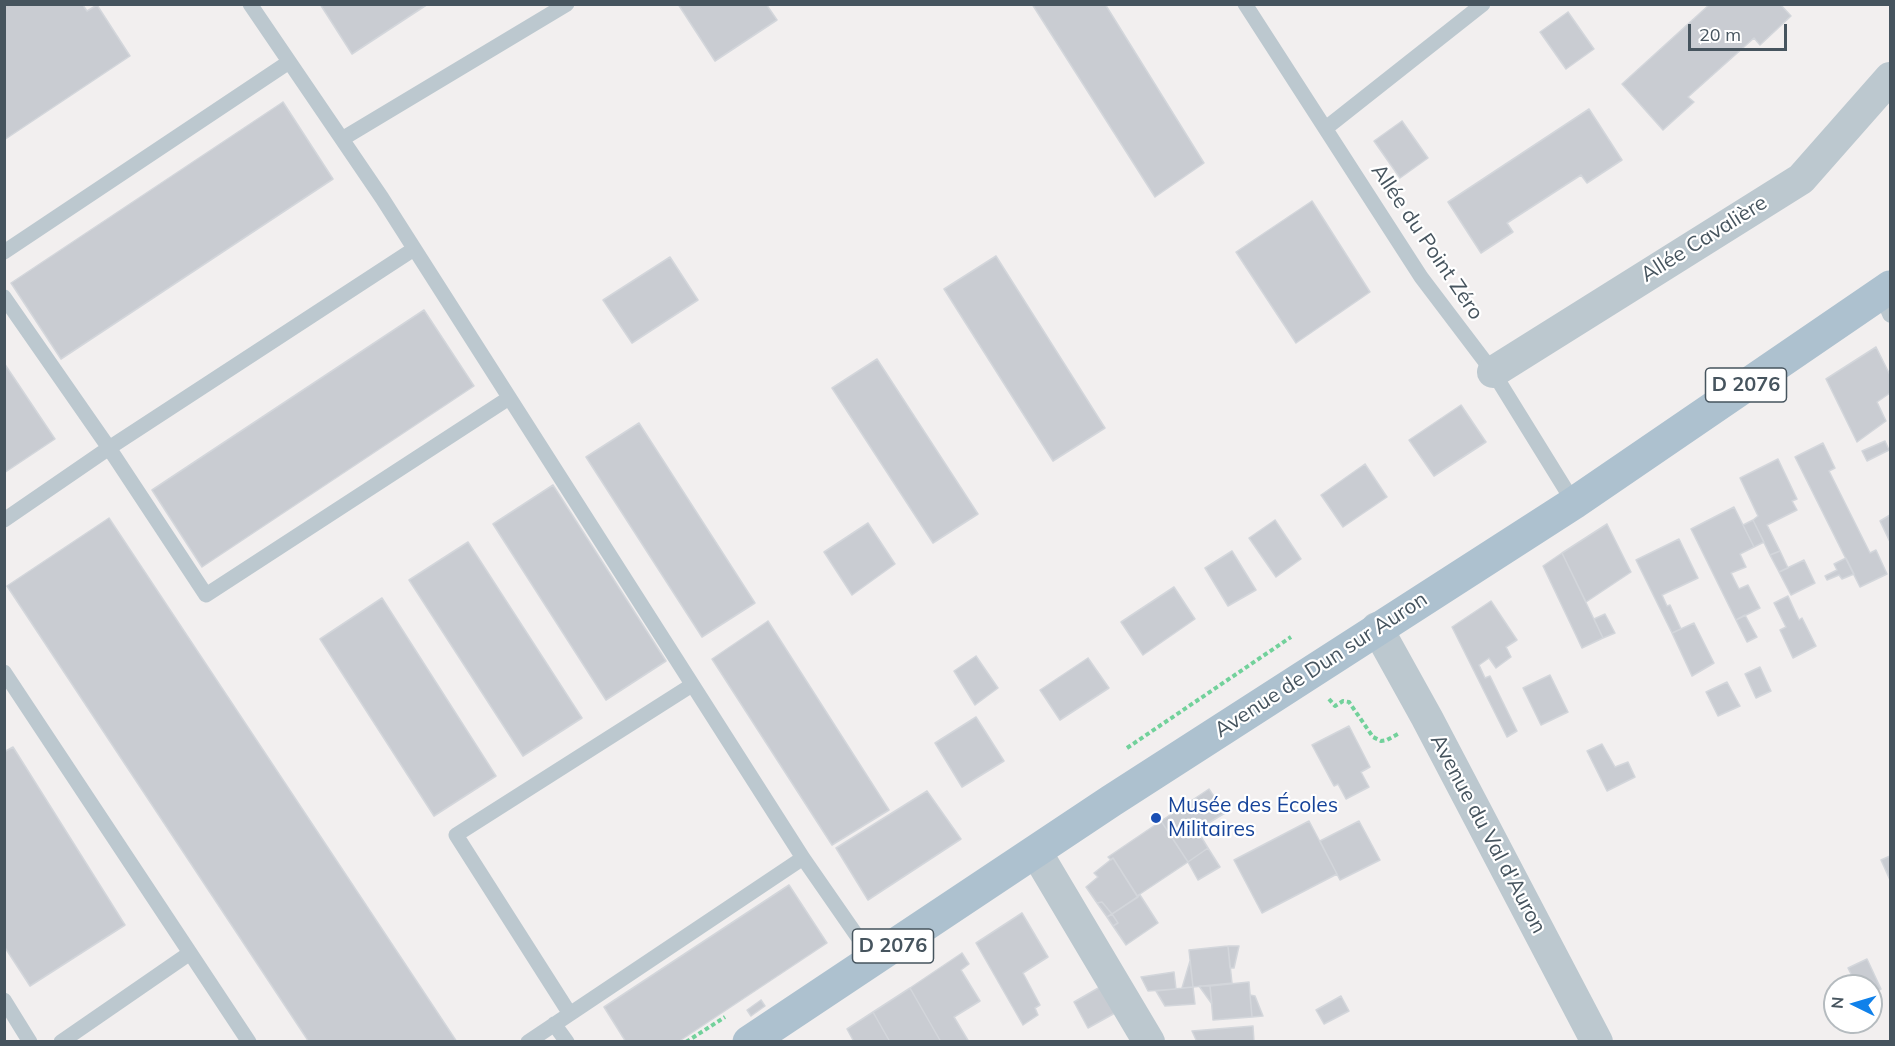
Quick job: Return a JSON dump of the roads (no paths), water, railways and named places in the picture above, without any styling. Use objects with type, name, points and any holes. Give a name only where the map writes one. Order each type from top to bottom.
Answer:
[{"type":"main road","name":"Avenue de Dun sur Auron","points":[[749,1041],[1111,801],[1887,299]]},
{"type":"street","name":"Allée Cavalière","points":[[1493,372],[1801,179],[1890,78]]},
{"type":"street","name":"Avenue du Val d'Auron","points":[[1377,628],[1433,729],[1596,1041]]},
{"type":"street","points":[[1036,852],[1149,1041]]},
{"type":"lane","points":[[250,4],[414,249],[803,858],[873,959]]},
{"type":"lane","points":[[342,139],[567,4]]},
{"type":"lane","name":"Allée du Point Zéro","points":[[1245,4],[1421,277],[1493,372],[1574,503]]},
{"type":"lane","points":[[1326,128],[1483,4]]},
{"type":"lane","points":[[4,252],[289,62]]},
{"type":"lane","points":[[4,520],[109,448],[414,249]]},
{"type":"lane","points":[[4,297],[109,448],[206,595],[509,398]]},
{"type":"lane","points":[[4,672],[249,1041]]},
{"type":"lane","points":[[570,1014],[456,835],[692,685]]},
{"type":"lane","points":[[528,1041],[803,858]]},
{"type":"lane","points":[[61,1041],[190,953]]},
{"type":"lane","points":[[4,1000],[30,1041]]},
{"type":"lane","points":[[554,1024],[567,1041]]},
{"type":"place","name":"Musée des Écoles Militaires","points":[[1156,818]]}]
